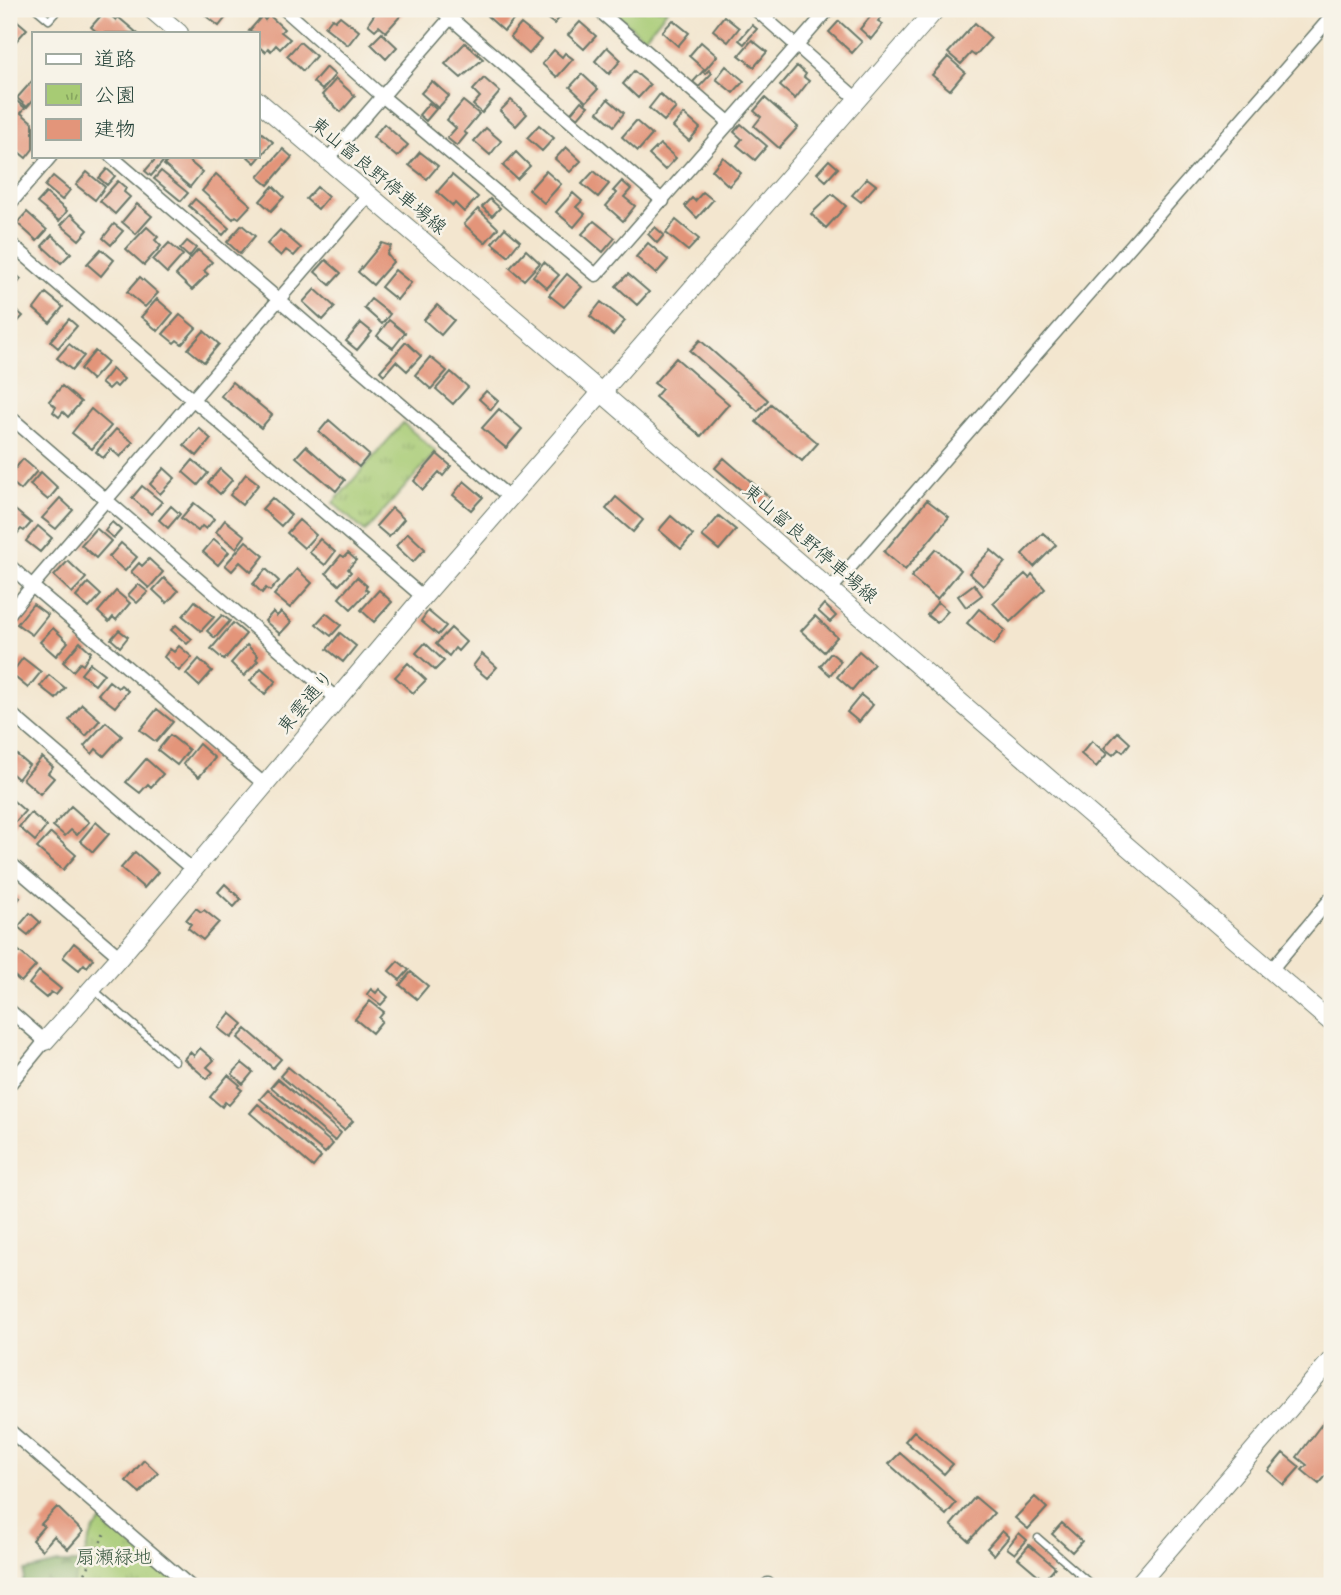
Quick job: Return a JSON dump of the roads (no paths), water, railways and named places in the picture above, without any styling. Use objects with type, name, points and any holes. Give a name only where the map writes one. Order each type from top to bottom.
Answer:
[{"type":"street","points":[[151,9],[167,30]]},
{"type":"street","points":[[284,9],[382,96],[596,275],[829,9]]},
{"type":"street","points":[[597,9],[730,123]]},
{"type":"street","points":[[755,9],[857,99]]},
{"type":"street","name":"東雲通り","points":[[45,1041],[93,989],[423,597],[936,9]]},
{"type":"street","points":[[327,160],[449,12],[663,201]]},
{"type":"street","points":[[830,590],[1332,16]]},
{"type":"street","name":"東山富良野停車場線","points":[[259,102],[602,393],[1332,1023]]},
{"type":"street","points":[[9,205],[49,158]]},
{"type":"street","points":[[113,158],[510,498]]},
{"type":"street","points":[[9,614],[368,195]]},
{"type":"street","points":[[9,242],[423,597]]},
{"type":"street","points":[[9,416],[337,699]]},
{"type":"street","points":[[9,565],[264,784]]},
{"type":"street","points":[[9,712],[193,870]]},
{"type":"street","points":[[9,862],[120,957]]},
{"type":"street","points":[[1270,970],[1332,897]]},
{"type":"street","points":[[9,1010],[45,1041],[9,1085]]},
{"type":"street","points":[[1137,1586],[1331,1362]]},
{"type":"street","points":[[9,1430],[190,1586]]},
{"type":"lane","points":[[36,9],[49,20],[59,9]]},
{"type":"lane","points":[[93,989],[175,1061]]},
{"type":"lane","points":[[1038,1538],[1093,1586]]},
{"type":"park label","name":"扇瀬緑地","points":[[114,1557]]}]
